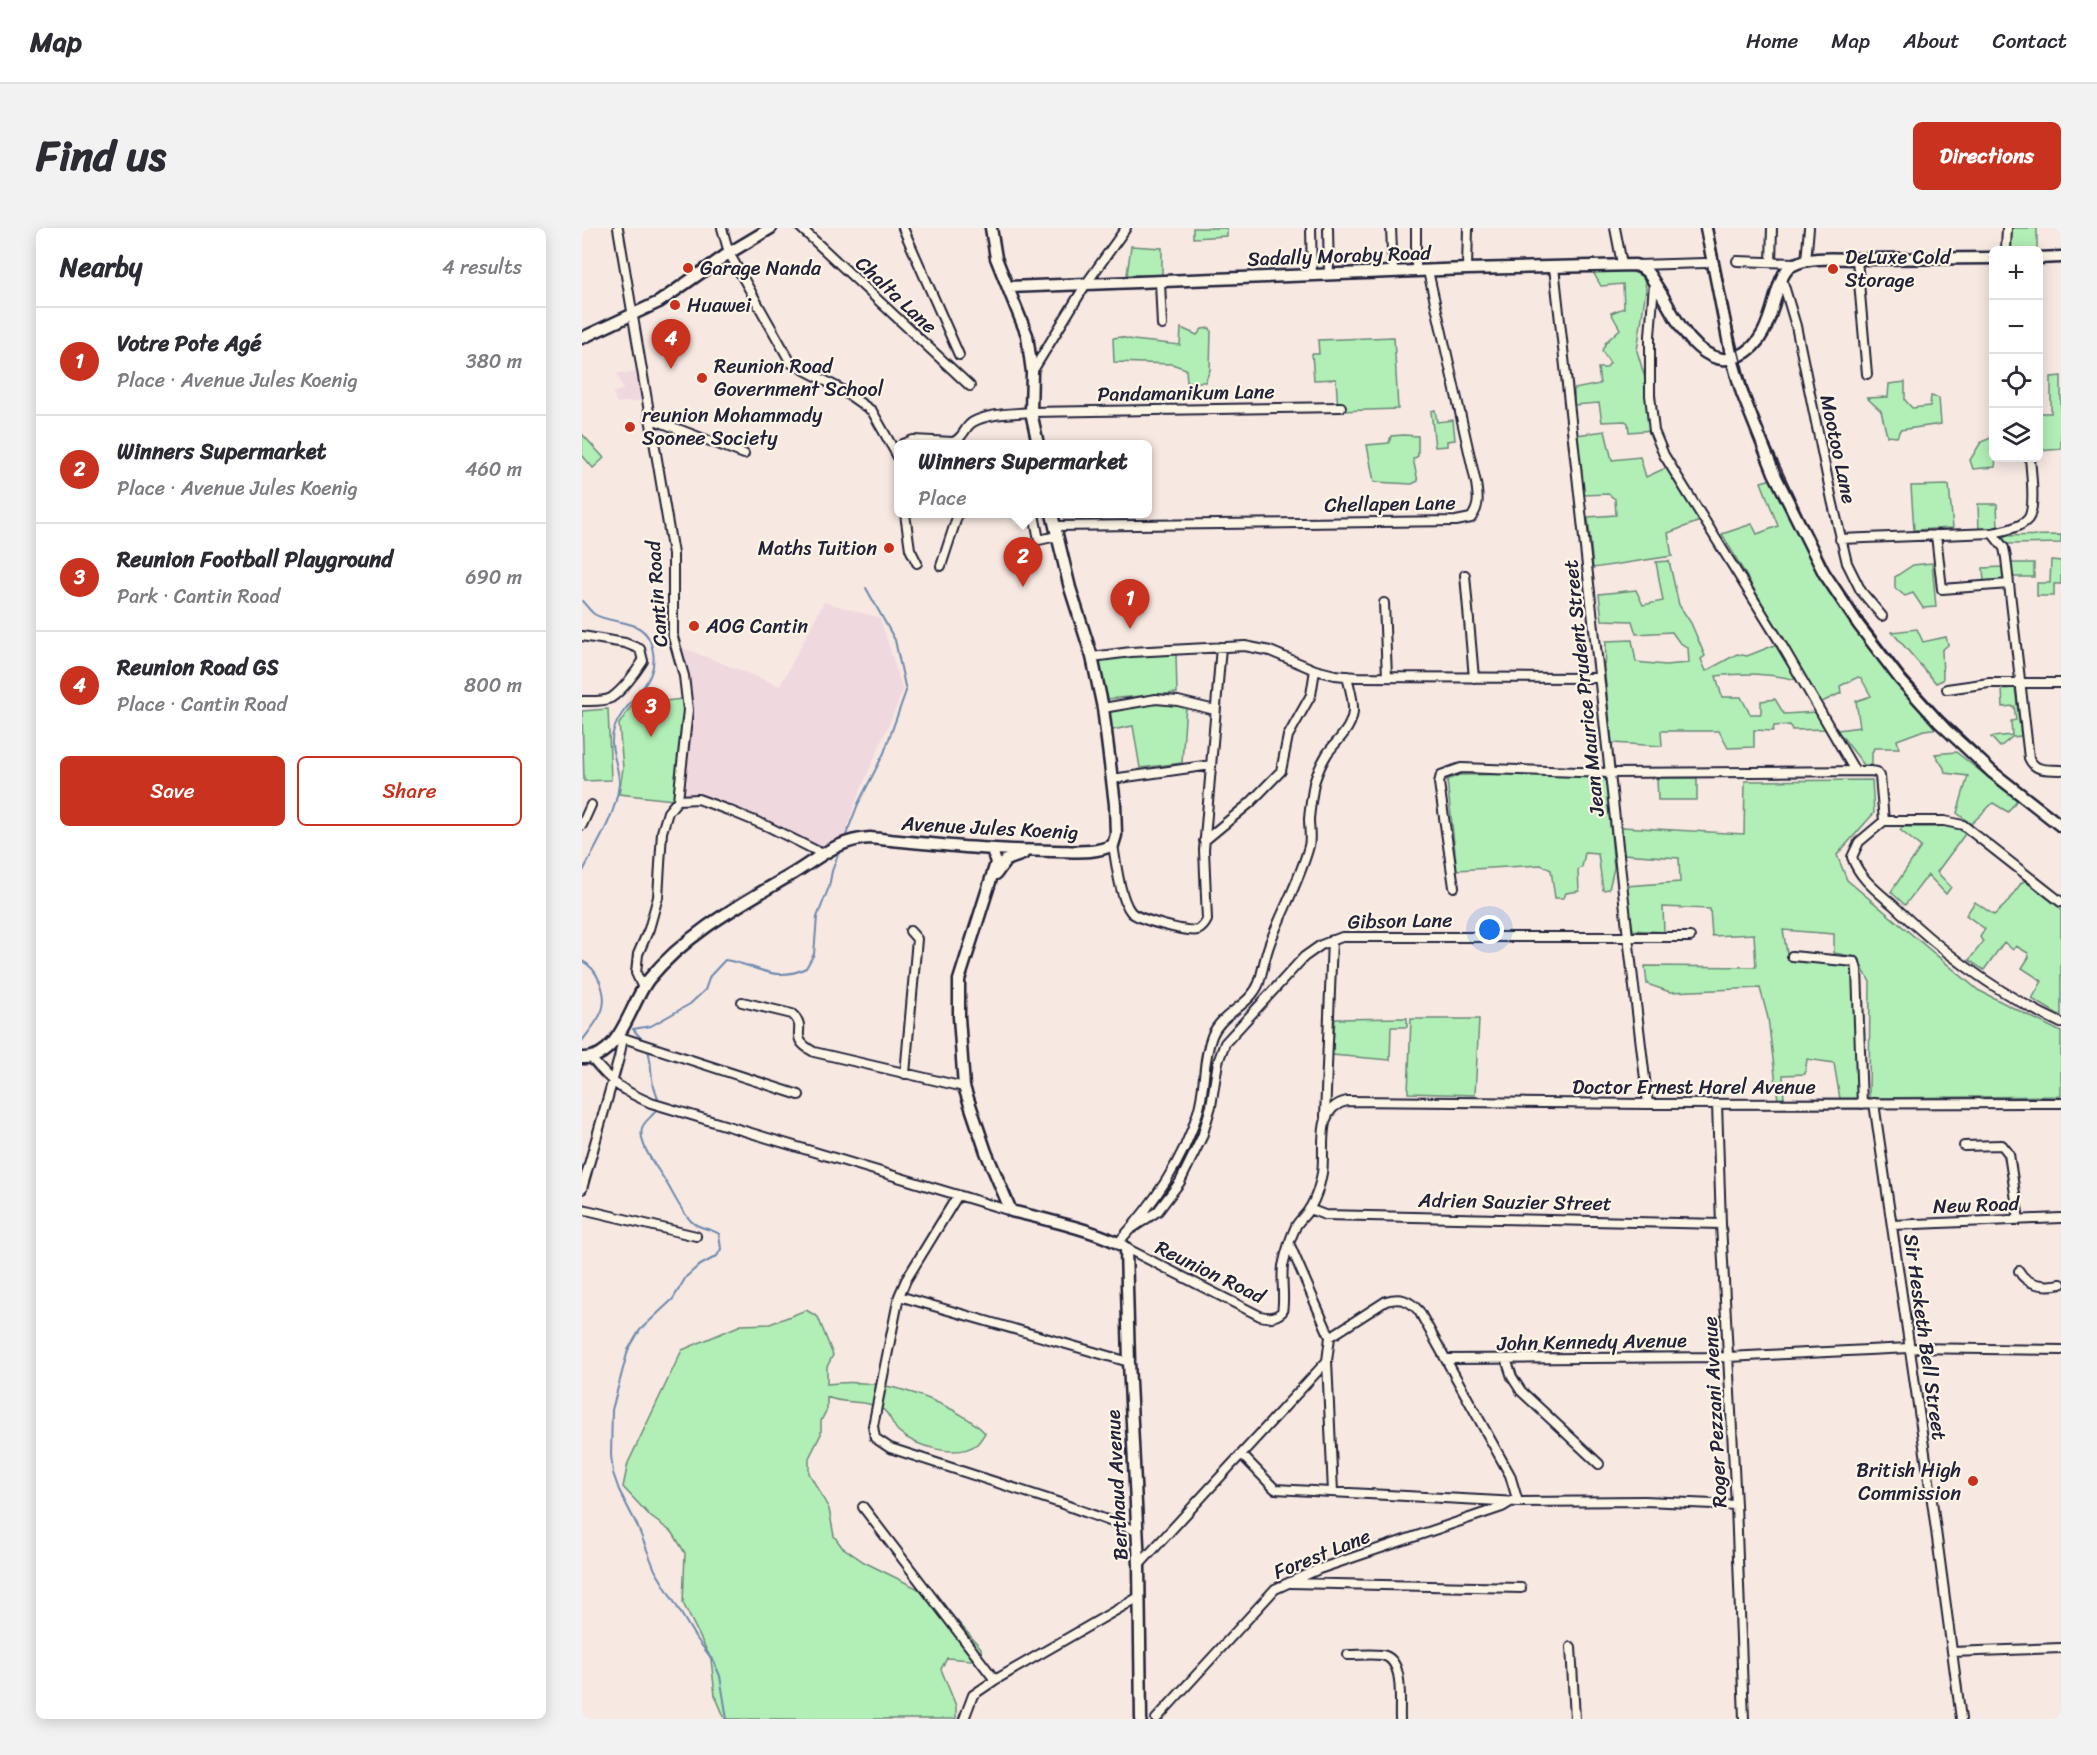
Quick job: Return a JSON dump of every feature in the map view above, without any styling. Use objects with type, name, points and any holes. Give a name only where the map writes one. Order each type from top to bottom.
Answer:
[{"type":"street","name":"Cantin Road","points":[[618,228],[674,554],[673,637],[684,676],[688,710],[678,800]]},
{"type":"street","points":[[722,228],[729,253],[791,363],[839,388],[872,411],[894,450]]},
{"type":"street","points":[[582,338],[659,302],[729,253],[771,228]]},
{"type":"street","name":"Chalta Lane","points":[[801,228],[970,386]]},
{"type":"street","points":[[903,228],[959,355]]},
{"type":"street","points":[[991,228],[996,258],[1027,335],[1032,372],[1031,412],[1036,440]]},
{"type":"street","points":[[1032,372],[1086,284],[1126,228]]},
{"type":"street","points":[[1311,228],[1312,276]]},
{"type":"street","points":[[1328,228],[1329,275]]},
{"type":"street","points":[[1391,228],[1392,273]]},
{"type":"street","points":[[1416,228],[1416,272]]},
{"type":"street","points":[[1467,269],[1468,228]]},
{"type":"street","points":[[1615,228],[1622,264]]},
{"type":"street","points":[[1706,228],[1732,359],[1742,393],[1774,473],[1824,573],[1859,625],[1900,679],[1938,721],[1992,772],[2061,826]]},
{"type":"street","points":[[1771,262],[1772,228]]},
{"type":"street","points":[[1635,265],[1649,272],[1683,329],[1700,350],[1721,359],[1732,359],[1752,349],[1761,337],[1782,279],[1788,268],[1800,262],[1809,228]]},
{"type":"street","points":[[2006,246],[2007,228]]},
{"type":"street","points":[[2043,258],[2061,257]]},
{"type":"street","points":[[1737,261],[1989,258]]},
{"type":"street","points":[[1857,259],[1867,374]]},
{"type":"street","points":[[1635,265],[1705,263]]},
{"type":"street","name":"Sadally Moraby Road","points":[[1009,287],[1467,269],[1635,265]]},
{"type":"street","name":"Jean Maurice Prudent Street","points":[[1554,267],[1648,1104]]},
{"type":"street","name":"Chellapen Lane","points":[[1056,531],[1456,521],[1471,518],[1477,510],[1479,501],[1476,483],[1428,271]]},
{"type":"street","name":"Mootoo Lane","points":[[1782,279],[1796,326],[1847,563],[1860,591],[1882,616]]},
{"type":"street","points":[[1160,282],[1162,325]]},
{"type":"street","points":[[1654,282],[1650,336],[1650,395],[1654,431],[1661,447],[1856,771]]},
{"type":"street","points":[[791,363],[806,365],[865,399],[874,408],[894,442]]},
{"type":"street","name":"Pandamanikum Lane","points":[[961,440],[968,426],[974,422],[989,417],[1031,412],[1341,407]]},
{"type":"street","points":[[649,418],[744,454]]},
{"type":"street","points":[[1840,539],[1992,533],[2023,524],[2030,515],[2032,500],[2030,462]]},
{"type":"street","points":[[906,518],[910,549],[917,563]]},
{"type":"street","points":[[942,566],[956,518]]},
{"type":"street","points":[[1035,518],[1039,540],[1056,531]]},
{"type":"street","points":[[1053,518],[1070,588],[1092,657],[1103,708],[1116,824],[1113,845],[1120,882],[1131,912],[1138,918],[1190,930],[1199,930],[1207,920],[1203,872],[1204,841],[1221,647]]},
{"type":"street","points":[[1992,533],[2004,548],[2029,758],[2032,765],[2039,769],[2061,770]]},
{"type":"street","points":[[1936,535],[1941,589],[2009,584]]},
{"type":"street","points":[[1465,575],[1474,678]]},
{"type":"street","points":[[1384,603],[1387,677]]},
{"type":"street","points":[[582,636],[625,643],[640,649],[643,661],[634,675],[610,698],[582,701]]},
{"type":"street","points":[[1092,657],[1131,652],[1245,646],[1270,651],[1315,670],[1335,675],[1599,678]]},
{"type":"street","points":[[1204,841],[1250,803],[1281,771],[1288,736],[1311,695],[1315,670]]},
{"type":"street","points":[[586,1058],[625,1092],[651,1103],[1122,1245],[1131,1228],[1149,1207],[1173,1171],[1188,1139],[1198,1112],[1204,1086],[1203,1071],[1207,1049],[1213,1033],[1221,1021],[1251,998],[1259,983],[1262,964],[1310,843],[1309,820],[1315,781],[1326,756],[1350,723],[1353,709],[1347,676]]},
{"type":"street","points":[[1947,689],[1989,682],[2061,683]]},
{"type":"street","points":[[1103,708],[1156,699],[1178,701],[1215,710]]},
{"type":"street","points":[[1112,779],[1211,765]]},
{"type":"street","points":[[1454,887],[1439,783],[1441,775],[1461,768],[1610,774],[1877,772],[1880,776],[1884,821]]},
{"type":"street","points":[[643,988],[636,973],[638,954],[649,929],[658,897],[662,832],[668,812],[678,800],[698,799],[728,810],[767,826],[823,854]]},
{"type":"street","points":[[582,825],[591,806]]},
{"type":"street","points":[[2061,902],[1963,825],[1944,821],[1884,821],[1859,842],[1852,857],[1856,869],[1911,923],[1965,968],[2031,1010],[2061,1023]]},
{"type":"street","name":"Avenue Jules Koenig","points":[[586,1058],[610,1047],[625,1024],[643,988],[671,955],[702,929],[844,842],[870,838],[1032,851],[1090,851],[1101,850],[1113,845]]},
{"type":"street","points":[[997,849],[1004,863]]},
{"type":"street","points":[[997,849],[992,879],[959,980],[958,1017],[964,1087],[986,1152],[1011,1211]]},
{"type":"street","points":[[992,879],[1004,863],[1011,858],[1032,851]]},
{"type":"street","points":[[905,1074],[917,939],[910,931]]},
{"type":"street","name":"Gibson Lane","points":[[1131,1228],[1158,1211],[1180,1182],[1202,1137],[1218,1062],[1225,1043],[1304,957],[1321,945],[1342,937],[1690,937]]},
{"type":"street","points":[[1325,1118],[1332,940]]},
{"type":"street","points":[[1792,956],[1854,962],[1857,969],[1862,1104]]},
{"type":"street","points":[[742,1002],[792,1014],[800,1024],[801,1044],[814,1052],[964,1087]]},
{"type":"street","points":[[582,1189],[622,1043],[617,1036]]},
{"type":"street","points":[[617,1036],[799,1095]]},
{"type":"street","name":"Doctor Ernest Harel Avenue","points":[[1330,1110],[1337,1103],[1347,1101],[1648,1104],[2061,1103]]},
{"type":"street","name":"Sir Hesketh Bell Street","points":[[1874,1103],[1961,1719]]},
{"type":"street","name":"Roger Pezzani Avenue","points":[[1717,1104],[1720,1224],[1736,1505],[1744,1719]]},
{"type":"street","name":"Reunion Road","points":[[1122,1245],[1245,1309],[1269,1318],[1277,1316],[1282,1312],[1283,1266],[1289,1242],[1317,1194],[1322,1173],[1325,1118],[1330,1110]]},
{"type":"street","points":[[1964,1146],[2002,1145],[2009,1155],[2019,1220]]},
{"type":"street","points":[[958,1195],[906,1280],[899,1296],[873,1426],[875,1438],[890,1448],[1060,1503],[1137,1531]]},
{"type":"street","points":[[582,1209],[696,1236]]},
{"type":"street","name":"Adrien Sauzier Street","points":[[1309,1209],[1325,1215],[1720,1224]]},
{"type":"street","name":"New Road","points":[[1892,1225],[2061,1218]]},
{"type":"street","points":[[1289,1242],[1330,1337],[1327,1361],[1334,1492]]},
{"type":"street","name":"Berthaud Avenue","points":[[1122,1245],[1139,1565],[1141,1719]]},
{"type":"street","points":[[2019,1271],[2025,1280],[2033,1283],[2061,1284]]},
{"type":"street","points":[[899,1296],[1129,1362]]},
{"type":"street","points":[[1330,1337],[1386,1301],[1396,1298],[1405,1299],[1419,1311],[1448,1359],[1510,1475],[1515,1501]]},
{"type":"street","name":"John Kennedy Avenue","points":[[1448,1359],[1728,1357],[1910,1348],[2061,1350]]},
{"type":"street","points":[[1506,1359],[1512,1377],[1521,1391],[1599,1464]]},
{"type":"street","points":[[1139,1565],[1327,1361]]},
{"type":"street","points":[[1242,1455],[1275,1489],[1515,1501],[1645,1501],[1736,1505]]},
{"type":"street","name":"Forest Lane","points":[[1156,1719],[1275,1589],[1319,1569],[1515,1501]]},
{"type":"street","points":[[863,1507],[994,1680]]},
{"type":"street","points":[[1286,1583],[1521,1588]]},
{"type":"street","points":[[964,1719],[973,1695],[994,1680],[1139,1597]]},
{"type":"street","points":[[1571,1647],[1575,1719]]},
{"type":"street","points":[[1952,1652],[2061,1648]]},
{"type":"street","points":[[1348,1655],[1384,1655],[1394,1661],[1398,1671],[1400,1719]]},
{"type":"shaded area","points":[[638,372],[640,401],[617,403],[613,393],[623,389],[617,373]]},
{"type":"shaded area","points":[[824,602],[880,618],[903,691],[856,801],[843,839],[823,849],[738,809],[684,793],[692,709],[681,647],[780,686]]},
{"type":"green space","points":[[1193,228],[1227,228],[1227,236],[1193,238]]},
{"type":"green space","points":[[2009,228],[2037,228],[2037,246],[2009,246]]},
{"type":"green space","points":[[1131,246],[1162,248],[1162,276],[1127,275]]},
{"type":"green space","points":[[1629,271],[1642,277],[1646,289],[1637,351],[1647,385],[1653,430],[1629,432],[1628,423],[1625,421],[1602,422],[1599,403],[1574,405],[1574,389],[1600,384],[1598,368],[1606,368],[1610,363],[1602,351],[1606,342],[1620,329],[1611,313],[1624,308],[1623,284],[1601,286],[1593,272]]},
{"type":"green space","points":[[1181,328],[1197,335],[1202,329],[1210,328],[1210,370],[1205,382],[1187,382],[1186,369],[1172,364],[1114,362],[1113,338],[1121,337],[1180,345]]},
{"type":"green space","points":[[1394,337],[1398,409],[1338,411],[1336,379],[1314,380],[1312,354],[1319,354],[1318,340]]},
{"type":"green space","points":[[2061,376],[2061,449],[2043,451],[2043,413],[2051,413],[2051,377]]},
{"type":"green space","points":[[1905,382],[1905,400],[1912,408],[1930,406],[1931,396],[1939,398],[1941,424],[1900,430],[1897,437],[1887,436],[1881,411],[1867,398],[1888,397],[1889,384]]},
{"type":"green space","points":[[1435,410],[1437,422],[1453,420],[1455,440],[1447,441],[1447,446],[1435,447],[1431,411]]},
{"type":"green space","points":[[1605,431],[1612,460],[1640,457],[1646,477],[1668,467],[1700,521],[1668,533],[1672,556],[1593,568],[1588,517],[1616,515],[1615,499],[1608,494],[1583,495],[1577,435]]},
{"type":"green space","points":[[582,434],[604,458],[593,468],[582,455]]},
{"type":"green space","points":[[1391,436],[1418,436],[1418,456],[1413,459],[1418,481],[1412,484],[1374,482],[1367,445],[1389,443]]},
{"type":"green space","points":[[1989,439],[1989,462],[1996,462],[1995,467],[1973,469],[1970,460],[1981,442]]},
{"type":"green space","points":[[1772,479],[1814,560],[1861,636],[1941,728],[1924,730],[1897,740],[1899,748],[1874,748],[1872,765],[1864,765],[1837,730],[1860,727],[1856,701],[1871,696],[1861,678],[1858,677],[1840,686],[1841,693],[1820,703],[1722,534],[1752,524],[1757,534],[1778,526],[1761,482]]},
{"type":"green space","points":[[1949,485],[1953,528],[1914,530],[1911,486]]},
{"type":"green space","points":[[1978,504],[1997,504],[1998,529],[1979,530]]},
{"type":"green space","points":[[2061,535],[2061,543],[2008,544],[2000,536]]},
{"type":"green space","points":[[2051,560],[2061,561],[2061,584],[2054,584],[2054,596],[2037,596],[2037,583],[2050,583]]},
{"type":"green space","points":[[1669,561],[1679,605],[1691,623],[1705,656],[1701,659],[1706,671],[1737,654],[1747,656],[1775,645],[1797,680],[1757,674],[1716,676],[1722,697],[1741,697],[1750,714],[1761,714],[1761,701],[1775,699],[1784,714],[1817,712],[1826,729],[1792,730],[1790,725],[1774,726],[1773,731],[1754,730],[1754,747],[1728,748],[1719,731],[1661,731],[1662,746],[1612,743],[1605,676],[1606,641],[1632,640],[1636,662],[1665,665],[1689,663],[1688,648],[1679,642],[1672,632],[1636,634],[1632,621],[1602,620],[1599,594],[1636,590],[1643,605],[1663,601],[1656,562]]},
{"type":"green space","points":[[1932,563],[1936,607],[1923,608],[1913,593],[1905,596],[1895,588],[1895,577],[1913,565]]},
{"type":"green space","points":[[2011,563],[2034,563],[2034,577],[2011,577]]},
{"type":"green space","points":[[2002,567],[2003,581],[1984,582],[1983,568]]},
{"type":"green space","points":[[1917,629],[1923,642],[1946,637],[1948,645],[1942,650],[1943,680],[1936,683],[1892,632]]},
{"type":"green space","points":[[1176,654],[1177,693],[1107,699],[1100,680],[1097,659]]},
{"type":"green space","points":[[2015,688],[2021,736],[2012,737],[2000,747],[1991,737],[2012,735],[2011,721],[2016,720],[2014,706],[2003,707],[2002,689]]},
{"type":"green space","points":[[682,699],[685,711],[678,790],[673,800],[619,794],[623,768],[619,724],[632,705]]},
{"type":"green space","points":[[1160,701],[1186,704],[1182,763],[1140,768],[1133,726],[1112,730],[1108,710]]},
{"type":"green space","points":[[608,709],[611,780],[584,781],[582,711]]},
{"type":"green space","points":[[1956,752],[2017,800],[2008,812],[1993,803],[1971,824],[1957,813],[1968,776],[1945,773],[1935,754]]},
{"type":"green space","points":[[1543,774],[1606,778],[1614,868],[1609,889],[1603,890],[1598,854],[1585,853],[1582,867],[1578,870],[1579,891],[1566,893],[1564,898],[1555,898],[1551,870],[1541,865],[1457,870],[1447,780],[1459,775]]},
{"type":"green space","points":[[1657,778],[1697,778],[1697,800],[1658,800]]},
{"type":"green space","points":[[1872,780],[1874,813],[1837,855],[1847,880],[1978,990],[2061,1032],[2061,1096],[1869,1098],[1870,982],[1856,957],[1834,953],[1834,934],[1783,930],[1788,959],[1852,966],[1859,1100],[1840,1099],[1834,1063],[1807,1059],[1805,1074],[1783,1075],[1784,1101],[1778,1100],[1768,1018],[1760,988],[1670,992],[1647,984],[1645,966],[1756,967],[1754,934],[1712,936],[1710,909],[1663,907],[1664,932],[1633,930],[1626,886],[1680,882],[1679,858],[1623,854],[1622,827],[1744,834],[1745,781]]},
{"type":"green space","points":[[1942,825],[1958,828],[1965,834],[1937,872],[1951,887],[1946,894],[1928,875],[1905,905],[1891,892],[1921,847],[1900,830],[1903,827]]},
{"type":"green space","points":[[2025,881],[2061,909],[2061,1016],[2032,999],[2042,981],[2022,968],[2029,957],[2028,953],[2016,946],[2013,950],[2004,942],[1984,970],[1969,960],[1983,942],[1980,937],[1985,929],[1966,915],[1975,902],[1994,915]]},
{"type":"green space","points":[[1407,1018],[1407,1027],[1391,1027],[1390,1060],[1332,1055],[1335,1019]]},
{"type":"green space","points":[[1411,1019],[1479,1019],[1475,1095],[1408,1093]]},
{"type":"green space","points":[[806,1310],[818,1317],[833,1355],[827,1367],[827,1384],[860,1383],[893,1387],[924,1397],[955,1411],[985,1433],[977,1444],[969,1448],[959,1451],[937,1449],[905,1437],[882,1409],[869,1404],[827,1397],[827,1409],[821,1421],[821,1434],[809,1458],[809,1473],[829,1509],[834,1536],[842,1547],[864,1562],[937,1598],[981,1648],[982,1661],[947,1658],[941,1669],[956,1706],[956,1719],[725,1719],[715,1695],[711,1659],[683,1603],[685,1553],[673,1533],[651,1517],[623,1487],[628,1463],[682,1350],[741,1325],[770,1324]]},
{"type":"waterway","points":[[846,835],[858,804],[884,753],[906,691],[895,640],[866,588]]},
{"type":"waterway","points":[[582,601],[594,614],[640,629],[650,641],[653,656],[653,668],[649,679],[619,718],[614,729],[612,743],[619,777],[617,796],[605,830],[582,873]]},
{"type":"waterway","points":[[633,1029],[651,1026],[690,1004],[705,990],[710,976],[725,960],[774,974],[795,972],[806,968],[814,954],[817,917],[839,852]]},
{"type":"waterway","points":[[582,961],[597,975],[604,1000],[601,1014],[582,1041]]},
{"type":"waterway","points":[[633,1029],[645,1043]]},
{"type":"waterway","points":[[647,1048],[658,1103],[657,1109],[642,1128],[643,1142],[687,1217],[694,1224],[719,1234],[721,1249],[717,1256],[697,1267],[686,1277],[673,1299],[640,1330],[628,1350],[612,1410],[613,1473],[655,1570],[694,1635],[714,1662],[720,1676],[727,1719]]},
{"type":"tram line","points":[[1712,228],[1727,305],[1748,389],[1759,421],[1825,563],[1863,622],[1906,678],[1950,726],[1997,768],[2061,818]]},
{"type":"place","name":"Garage Nanda","points":[[688,268]]},
{"type":"place","name":"DeLuxe Cold Storage","points":[[1833,269]]},
{"type":"place","name":"Huawei","points":[[675,305]]},
{"type":"place","name":"Reunion Road GS","points":[[671,369]]},
{"type":"place","name":"Reunion Road Government School","points":[[702,378]]},
{"type":"place","name":"reunion Mohammady Soonee Society","points":[[630,427]]},
{"type":"place","name":"Maths Tuition","points":[[889,548]]},
{"type":"place","name":"Winners Supermarket","points":[[1023,587]]},
{"type":"place","name":"AOG Cantin","points":[[694,626]]},
{"type":"place","name":"Votre Pote Agé","points":[[1130,629]]},
{"type":"place","name":"Reunion Football Playground","points":[[651,737]]},
{"type":"place","name":"British High Commission","points":[[1973,1481]]}]
